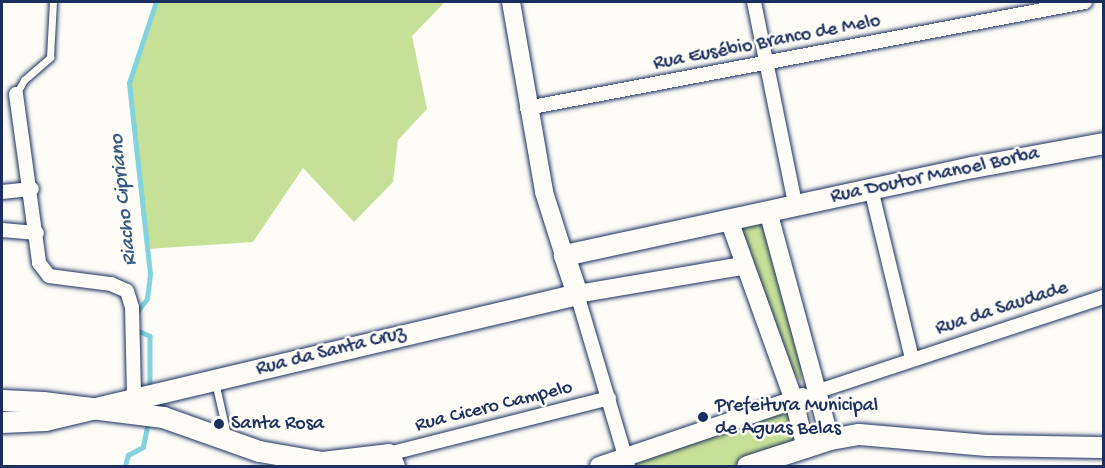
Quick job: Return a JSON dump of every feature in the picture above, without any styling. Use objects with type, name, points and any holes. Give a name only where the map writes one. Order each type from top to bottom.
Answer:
[{"type":"main road","name":"Rua Doutor Manoel Borba","points":[[564,255],[795,204],[1104,143]]},
{"type":"main road","points":[[564,255],[577,294]]},
{"type":"main road","name":"Rua da Santa Cruz","points":[[2,422],[45,420],[134,398],[215,382],[577,294]]},
{"type":"main road","points":[[2,400],[43,402],[163,417],[228,442],[322,462],[391,460]]},
{"type":"main road","points":[[747,466],[830,439],[859,434],[987,445],[1104,447]]},
{"type":"street","points":[[511,2],[527,108],[544,192],[564,255]]},
{"type":"street","points":[[754,2],[769,63],[795,204]]},
{"type":"street","name":"Rua Eusébio Branco de Melo","points":[[527,108],[1084,2]]},
{"type":"street","points":[[16,94],[32,189],[41,268],[49,276],[64,281],[111,284],[127,291],[132,307],[134,398]]},
{"type":"street","points":[[2,192],[32,189]]},
{"type":"street","points":[[871,189],[912,359]]},
{"type":"street","points":[[768,211],[819,391],[830,439]]},
{"type":"street","points":[[729,220],[743,266],[794,401],[806,448]]},
{"type":"street","points":[[2,230],[37,233]]},
{"type":"street","points":[[627,463],[577,294],[743,266]]},
{"type":"street","name":"Rua da Saudade","points":[[819,391],[1104,297]]},
{"type":"street","points":[[599,466],[627,463],[819,391]]},
{"type":"street","name":"Rua Cicero Campelo","points":[[391,460],[609,398]]},
{"type":"lane","points":[[16,94],[24,80],[50,57],[53,2]]},
{"type":"lane","points":[[215,382],[228,442]]},
{"type":"green space","points":[[156,2],[445,2],[412,36],[427,109],[398,140],[393,182],[354,222],[303,168],[253,242],[147,249],[129,83]]},
{"type":"green space","points":[[765,217],[803,352],[801,382],[781,358],[735,224]]},
{"type":"green space","points":[[791,405],[801,445],[739,466],[631,466],[630,461]]},
{"type":"waterway","name":"Riacho Cipriano","points":[[136,313],[147,299],[150,274],[129,83],[156,2]]},
{"type":"waterway","name":"Riacho Cipriano","points":[[137,330],[150,336],[150,385]]},
{"type":"waterway","name":"Riacho Cipriano","points":[[125,466],[128,455],[143,447],[147,426]]},
{"type":"place","name":"Prefeitura Municipal de Aguas Belas","points":[[703,417]]},
{"type":"place","name":"Santa Rosa","points":[[219,424]]}]
